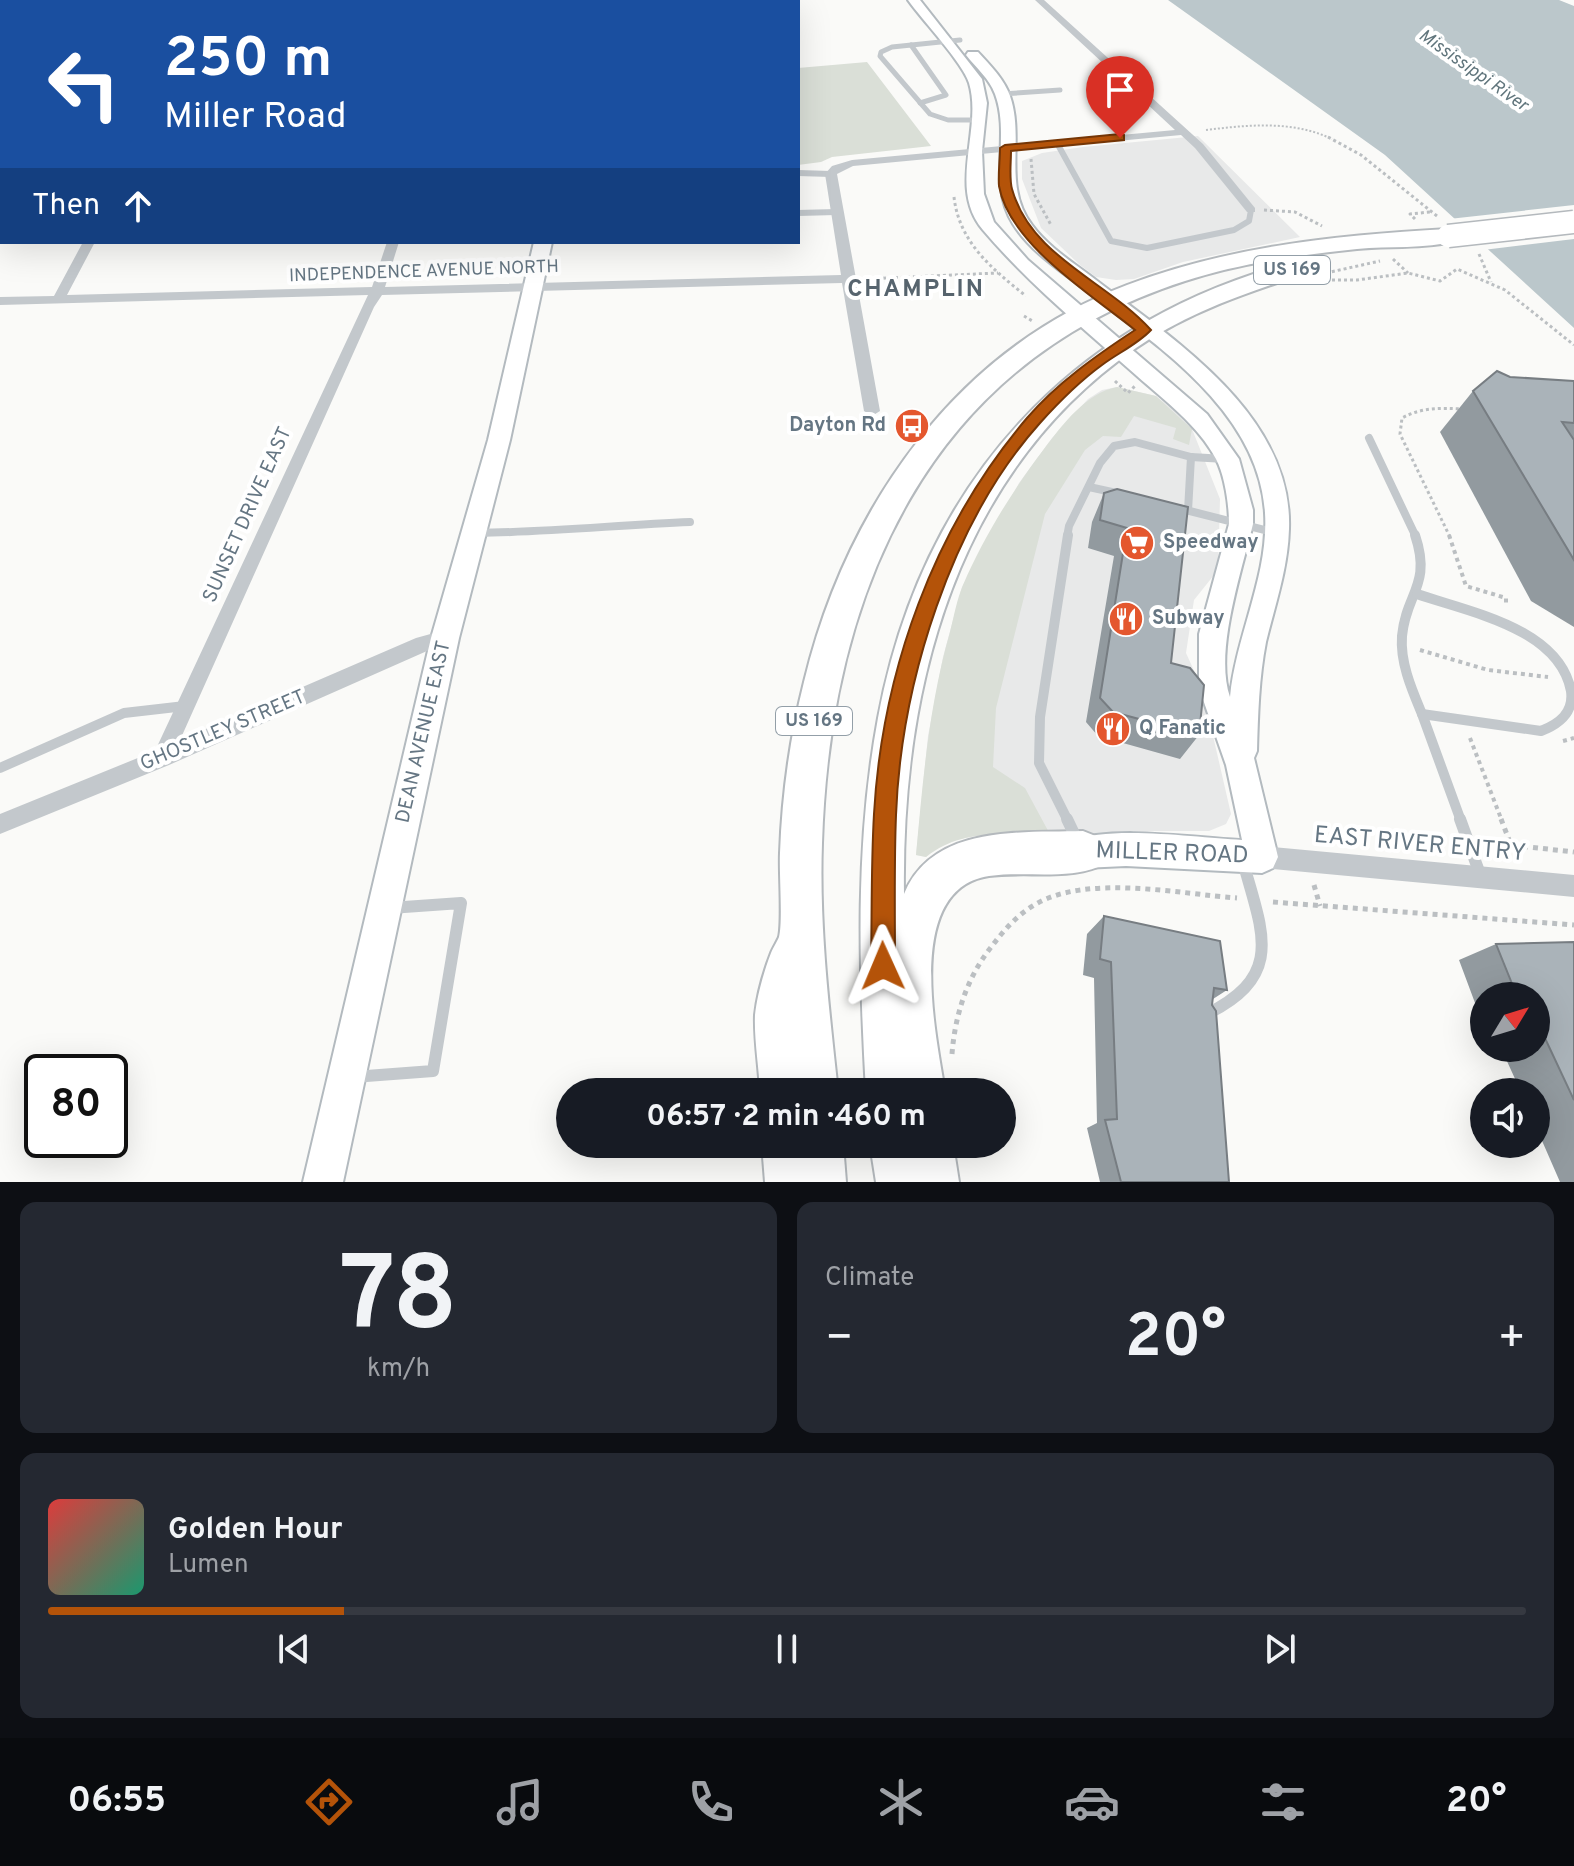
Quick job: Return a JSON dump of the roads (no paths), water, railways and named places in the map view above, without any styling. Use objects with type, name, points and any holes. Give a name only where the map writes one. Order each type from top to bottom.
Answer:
[{"type":"highway","name":"US 169","points":[[812,1078],[800,917],[801,841],[808,756],[818,692],[833,633],[862,554],[899,485],[957,410],[1022,353],[1095,309],[1176,277],[1281,251],[1374,239],[1442,226],[1574,222]]},
{"type":"highway","name":"US 169","points":[[890,1078],[882,942],[885,812],[894,736],[917,636],[940,569],[958,531],[997,467],[1053,399],[1130,339],[1208,299],[1278,274],[1442,226]]},
{"type":"highway","points":[[936,1078],[909,955],[912,923],[926,893],[945,874],[967,860],[1083,852]]},
{"type":"highway","points":[[784,1078],[779,1014],[800,917]]},
{"type":"highway","points":[[789,1158],[791,1182]]},
{"type":"highway","points":[[818,1158],[820,1182]]},
{"type":"highway","points":[[898,1158],[902,1182]]},
{"type":"highway","points":[[929,1158],[933,1182]]},
{"type":"street","points":[[914,0],[1002,94],[1006,123],[1005,187],[1022,225],[1095,309]]},
{"type":"street","points":[[921,0],[954,41],[975,79],[980,103],[974,151],[977,204],[986,223],[1022,264],[1095,309]]},
{"type":"street","points":[[1039,0],[1211,159],[1251,210]]},
{"type":"street","points":[[872,411],[836,212],[831,174],[836,168],[852,163],[1183,132]]},
{"type":"street","points":[[58,300],[88,244]]},
{"type":"street","name":"SUNSET DRIVE EAST","points":[[162,758],[367,307],[377,292],[392,244]]},
{"type":"street","name":"DEAN AVENUE EAST","points":[[323,1182],[445,638],[474,533],[543,244]]},
{"type":"street","name":"INDEPENDENCE AVENUE NORTH","points":[[0,301],[849,279]]},
{"type":"street","name":"MILLER ROAD","points":[[1095,309],[1130,339],[1199,419],[1228,459],[1241,510],[1241,524],[1218,606],[1212,666],[1213,688],[1241,765]]},
{"type":"street","name":"MILLER ROAD","points":[[1083,852],[1126,850],[1252,856],[1241,765],[1249,660],[1277,534],[1276,509],[1268,475],[1248,427],[1211,385],[1130,339],[1095,309]]},
{"type":"street","name":"GHOSTLEY STREET","points":[[0,824],[162,758],[423,644],[445,638]]},
{"type":"street","name":"EAST RIVER ENTRY","points":[[1252,856],[1574,886]]},
{"type":"lane","points":[[954,41],[886,49],[880,56],[937,118],[978,120]]},
{"type":"lane","points":[[911,45],[946,95],[920,103]]},
{"type":"lane","points":[[1002,94],[1060,90]]},
{"type":"lane","points":[[1057,143],[1111,241],[1147,248],[1234,230],[1249,221],[1251,210]]},
{"type":"lane","points":[[800,173],[831,174]]},
{"type":"lane","points":[[800,213],[836,212]]},
{"type":"lane","points":[[1369,438],[1419,544],[1422,580],[1403,628],[1409,682],[1481,877]]},
{"type":"lane","points":[[1083,852],[1039,763],[1040,717],[1069,526],[1100,463],[1114,446],[1135,442],[1191,457],[1228,459]]},
{"type":"lane","points":[[1188,511],[1191,457]]},
{"type":"lane","points":[[1089,487],[1132,497]]},
{"type":"lane","points":[[1174,507],[1277,534]]},
{"type":"lane","points":[[474,533],[546,532],[583,526],[690,522]]},
{"type":"lane","points":[[1417,594],[1521,632],[1545,648],[1573,685],[1572,706],[1560,724],[1541,731],[1422,714]]},
{"type":"lane","points":[[0,768],[124,713],[185,706]]},
{"type":"lane","points":[[1198,1018],[1228,1007],[1246,994],[1260,971],[1263,943],[1253,900],[1252,856]]},
{"type":"lane","points":[[346,1078],[433,1071],[461,903],[383,908]]},
{"type":"water","name":"Mississippi River","points":[[1168,0],[1559,0],[1574,6],[1574,328],[1385,155]]},
{"type":"place","name":"Dayton Rd","points":[[912,426]]},
{"type":"place","name":"Speedway","points":[[1137,543]]},
{"type":"place","name":"Subway","points":[[1126,619]]},
{"type":"place","name":"Q Fanatic","points":[[1113,729]]},
{"type":"district","name":"CHAMPLIN","points":[[916,290]]}]
